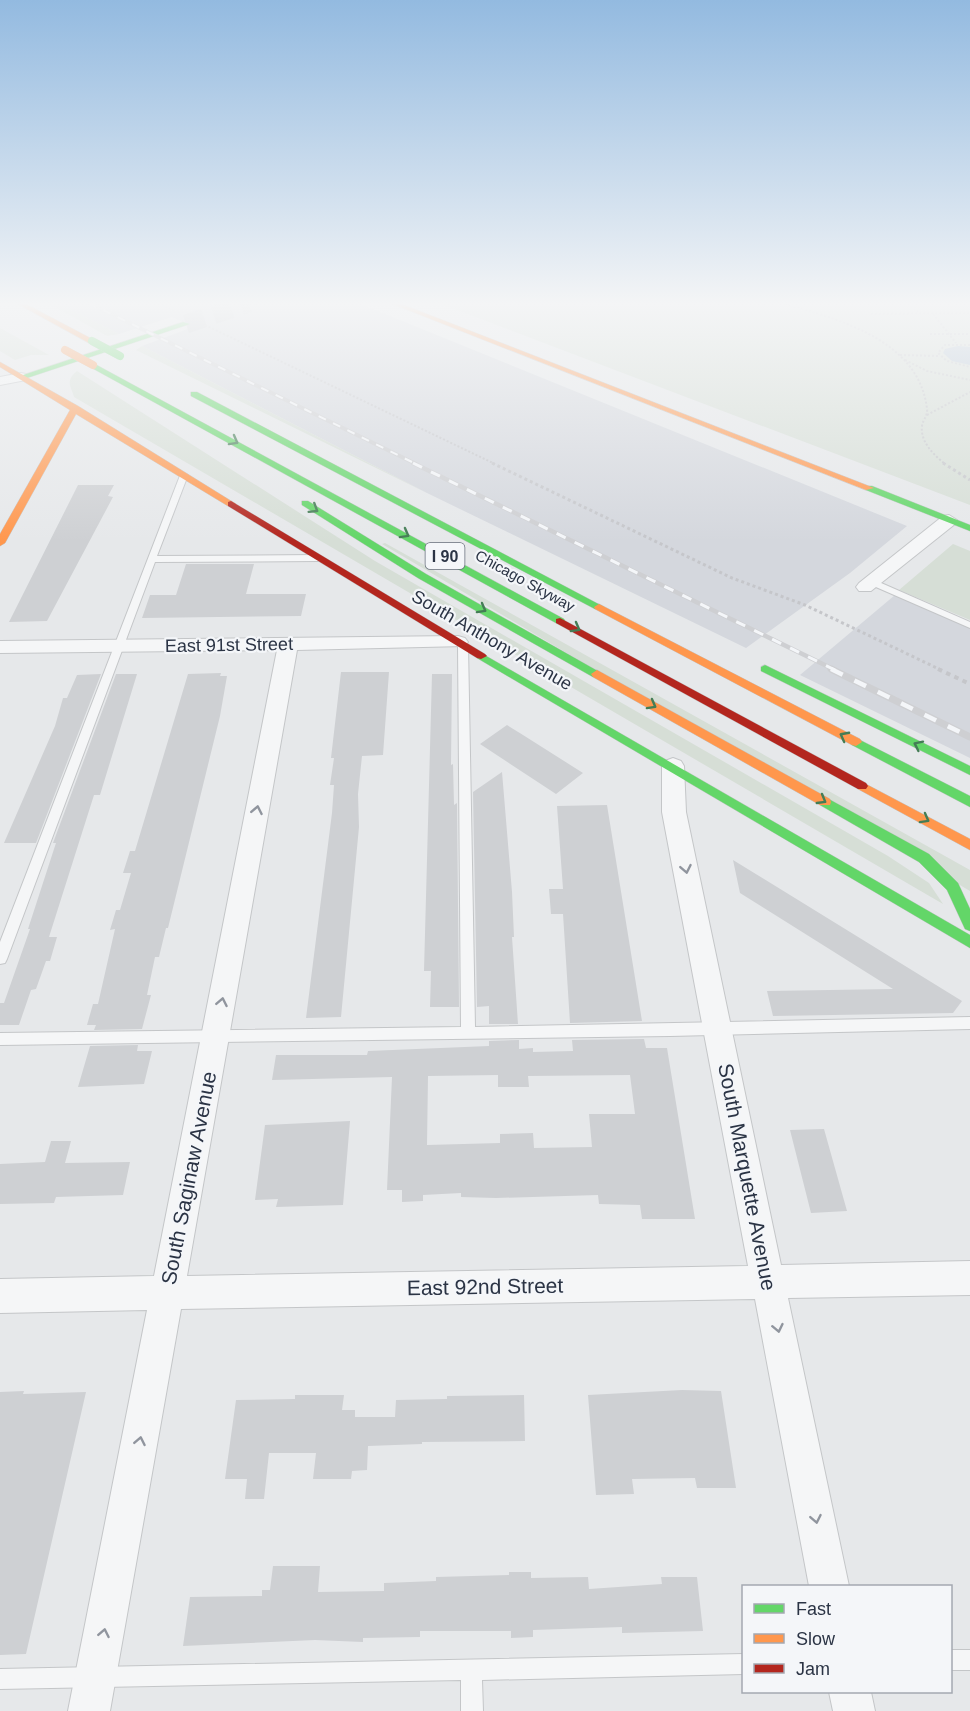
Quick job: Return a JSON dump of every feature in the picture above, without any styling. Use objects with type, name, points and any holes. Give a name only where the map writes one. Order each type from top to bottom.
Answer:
[{"type":"main road","name":"South Anthony Avenue","points":[[31,383],[460,644],[673,766],[970,942]]},
{"type":"main road","points":[[58,383],[61,400]]},
{"type":"main road","name":"Chicago Skyway","points":[[126,383],[970,845]]},
{"type":"main road","points":[[598,383],[970,528]]},
{"type":"main road","name":"Chicago Skyway","points":[[182,388],[970,802]]},
{"type":"main road","points":[[145,393],[204,441],[225,454]]},
{"type":"main road","points":[[0,543],[75,408]]},
{"type":"main road","points":[[348,474],[469,523],[512,545]]},
{"type":"main road","points":[[295,497],[422,576],[924,858],[953,887],[970,925]]},
{"type":"main road","points":[[752,663],[970,771]]},
{"type":"street","points":[[869,585],[949,520]]},
{"type":"street","name":"South Saginaw Avenue","points":[[89,1711],[288,644]]},
{"type":"street","name":"East 91st Street","points":[[0,647],[460,644]]},
{"type":"street","name":"South Marquette Avenue","points":[[673,766],[674,812],[829,1585]]},
{"type":"street","name":"East 92nd Street","points":[[0,1296],[970,1278]]},
{"type":"street","points":[[850,1693],[854,1711]]},
{"type":"lane","points":[[0,959],[117,646],[184,475]]},
{"type":"lane","points":[[152,559],[321,558]]},
{"type":"lane","points":[[869,585],[970,625]]},
{"type":"lane","points":[[460,644],[468,1034]]},
{"type":"lane","points":[[0,1039],[468,1034],[970,1023]]},
{"type":"lane","points":[[952,1660],[970,1660]]},
{"type":"lane","points":[[0,1679],[742,1664]]},
{"type":"lane","points":[[471,1669],[471,1711]]},
{"type":"path","points":[[326,383],[732,578],[805,605],[970,684]]},
{"type":"path","points":[[918,383],[927,415],[922,429],[928,449],[970,480]]},
{"type":"path","points":[[927,415],[970,392]]},
{"type":"shaded area","points":[[70,383],[96,383],[375,561],[888,856],[929,883],[943,904],[74,397]]},
{"type":"shaded area","points":[[203,383],[213,383],[427,493]]},
{"type":"shaded area","points":[[213,383],[555,383],[907,526],[850,573],[746,648],[427,493]]},
{"type":"shaded area","points":[[649,383],[970,383],[970,505]]},
{"type":"shaded area","points":[[385,543],[970,870],[970,891],[382,544]]},
{"type":"shaded area","points":[[953,544],[970,551],[970,620],[899,590]]},
{"type":"shaded area","points":[[895,595],[970,628],[970,758],[800,675]]},
{"type":"building","points":[[78,485],[114,485],[108,496],[113,497],[47,621],[9,622]]},
{"type":"building","points":[[186,564],[254,564],[246,594],[306,594],[301,616],[142,618],[150,595],[176,595]]},
{"type":"building","points":[[341,672],[389,672],[383,755],[362,756],[358,794],[359,827],[341,1017],[306,1018],[332,813],[334,785],[330,785],[334,758],[331,758]]},
{"type":"building","points":[[221,673],[220,676],[227,676],[220,716],[168,928],[166,928],[159,957],[155,957],[147,995],[151,995],[142,1029],[94,1030],[96,1025],[87,1025],[93,1004],[98,1004],[115,929],[110,930],[116,910],[120,910],[131,873],[123,873],[130,851],[135,851],[188,674]]},
{"type":"building","points":[[101,674],[36,843],[4,843],[55,726],[63,698],[67,698],[77,675]]},
{"type":"building","points":[[116,674],[137,674],[100,795],[94,795],[49,937],[57,937],[50,961],[46,961],[36,989],[31,990],[19,1025],[0,1025],[0,1003],[4,1003],[30,929],[28,929],[56,843],[53,843]]},
{"type":"building","points":[[432,674],[452,674],[451,765],[453,764],[454,805],[457,803],[459,1007],[430,1007],[431,971],[424,971]]},
{"type":"building","points":[[507,725],[583,773],[556,794],[480,744]]},
{"type":"building","points":[[502,772],[512,892],[514,937],[512,937],[518,1024],[489,1024],[489,1006],[477,1007],[473,792]]},
{"type":"building","points":[[607,805],[642,1021],[570,1023],[563,914],[551,914],[549,889],[563,889],[557,806]]},
{"type":"building","points":[[733,860],[962,1001],[953,1013],[773,1016],[767,991],[893,989],[740,893]]},
{"type":"building","points":[[644,1039],[646,1048],[667,1048],[695,1219],[642,1219],[640,1205],[599,1204],[598,1195],[496,1198],[461,1197],[461,1193],[423,1195],[423,1201],[402,1202],[402,1190],[387,1190],[392,1077],[272,1080],[276,1055],[367,1055],[368,1051],[489,1046],[489,1041],[519,1040],[519,1049],[533,1048],[533,1052],[573,1051],[572,1040]],"holes":[[[498,1075],[498,1087],[529,1087],[528,1076],[630,1075],[635,1114],[589,1114],[592,1147],[534,1148],[533,1133],[500,1134],[500,1143],[427,1145],[428,1076]]]},
{"type":"building","points":[[138,1045],[137,1051],[152,1051],[144,1084],[78,1087],[90,1046]]},
{"type":"building","points":[[350,1121],[343,1205],[276,1207],[278,1199],[255,1200],[265,1125]]},
{"type":"building","points":[[824,1129],[847,1211],[811,1213],[790,1130]]},
{"type":"building","points":[[51,1141],[71,1141],[65,1163],[130,1162],[123,1195],[56,1197],[54,1203],[0,1204],[0,1164],[45,1162]]},
{"type":"building","points":[[682,1390],[721,1391],[736,1488],[697,1488],[695,1478],[632,1479],[634,1494],[596,1495],[588,1395]]},
{"type":"building","points":[[24,1391],[23,1394],[86,1392],[26,1654],[0,1655],[0,1392]]},
{"type":"building","points":[[295,1395],[344,1395],[342,1410],[355,1410],[355,1417],[395,1417],[396,1400],[447,1399],[447,1396],[524,1395],[525,1441],[422,1442],[422,1444],[368,1446],[367,1470],[352,1471],[351,1479],[313,1479],[316,1453],[269,1453],[264,1499],[245,1499],[247,1479],[225,1479],[236,1400],[295,1399]]},
{"type":"building","points":[[273,1566],[320,1566],[318,1592],[384,1591],[384,1583],[436,1581],[436,1577],[509,1575],[509,1572],[531,1572],[531,1578],[588,1577],[589,1589],[662,1584],[661,1577],[697,1577],[703,1631],[622,1633],[622,1627],[533,1630],[533,1637],[511,1638],[511,1631],[420,1631],[420,1637],[363,1638],[363,1642],[315,1640],[183,1646],[190,1597],[262,1596],[262,1590],[270,1590]]},
{"type":"railway","points":[[251,383],[416,464]]},
{"type":"railway","points":[[413,463],[835,670]]},
{"type":"railway","points":[[831,669],[970,737]]},
{"type":"traffic: fast","points":[[126,383],[560,621]]},
{"type":"traffic: fast","points":[[194,394],[599,607]]},
{"type":"traffic: fast","points":[[869,488],[970,528]]},
{"type":"traffic: fast","points":[[305,503],[422,576],[597,674]]},
{"type":"traffic: fast","points":[[481,656],[970,942]]},
{"type":"traffic: fast","points":[[765,669],[970,771]]},
{"type":"traffic: fast","points":[[856,742],[970,802]]},
{"type":"traffic: fast","points":[[825,802],[924,858],[953,887],[970,925]]},
{"type":"traffic: slow","points":[[31,383],[231,504]]},
{"type":"traffic: slow","points":[[598,383],[869,488]]},
{"type":"traffic: slow","points":[[0,543],[75,408]]},
{"type":"traffic: slow","points":[[599,607],[856,742]]},
{"type":"traffic: slow","points":[[597,674],[825,802]]},
{"type":"traffic: slow","points":[[862,786],[970,845]]},
{"type":"traffic: jam","points":[[231,504],[481,656]]},
{"type":"traffic: jam","points":[[560,621],[862,786]]}]
